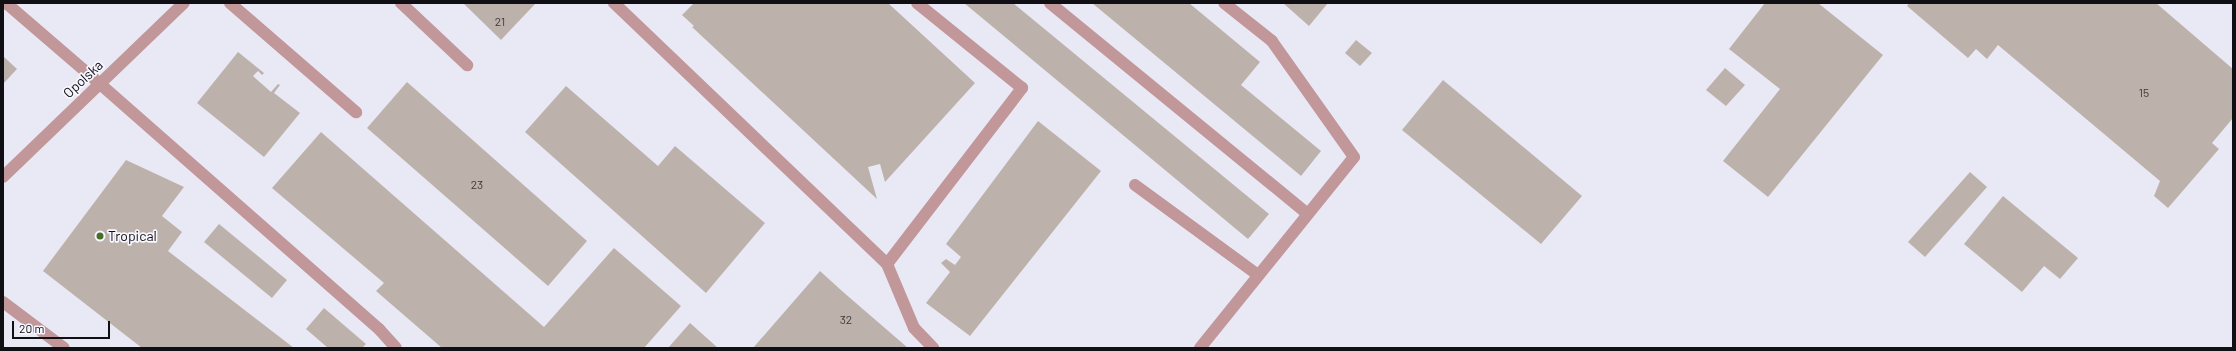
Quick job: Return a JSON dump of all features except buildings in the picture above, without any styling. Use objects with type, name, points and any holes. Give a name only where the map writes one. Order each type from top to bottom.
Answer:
[{"type":"street","points":[[6,3],[379,330],[396,348]]},
{"type":"street","name":"Opolska","points":[[3,177],[99,83],[156,32],[184,3]]},
{"type":"street","points":[[230,3],[356,112]]},
{"type":"street","points":[[401,3],[467,65]]},
{"type":"street","points":[[887,264],[1022,88],[917,3]]},
{"type":"street","points":[[1050,3],[1307,213]]},
{"type":"street","points":[[1200,348],[1307,213],[1354,157],[1272,41],[1224,3]]},
{"type":"street","points":[[619,5],[887,264],[914,328],[933,348]]},
{"type":"street","points":[[1135,185],[1258,275]]},
{"type":"street","points":[[3,302],[64,348]]},
{"type":"place","name":"Tropical","points":[[100,236]]}]
